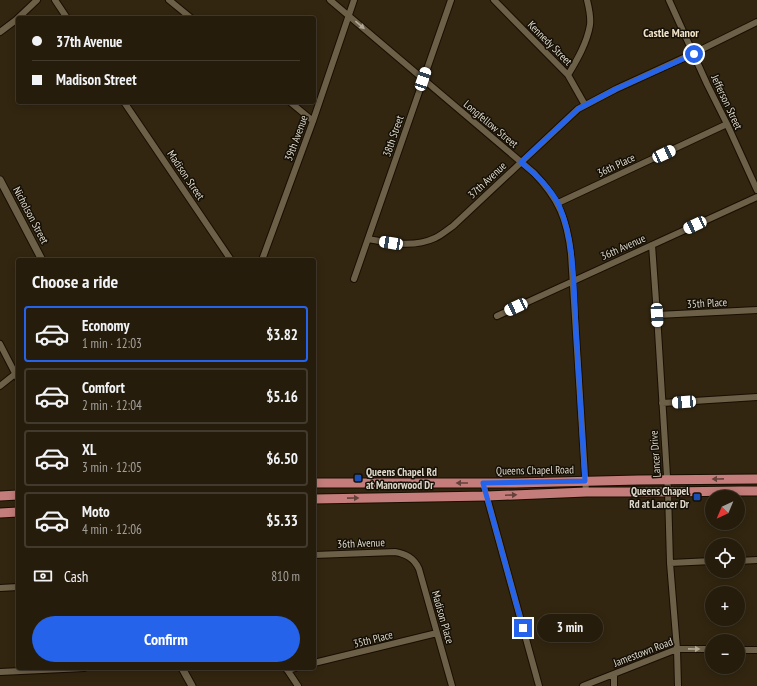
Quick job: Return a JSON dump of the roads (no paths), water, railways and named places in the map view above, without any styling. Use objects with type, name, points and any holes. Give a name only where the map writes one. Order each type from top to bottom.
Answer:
[{"type":"main road","name":"Queens Chapel Road","points":[[316,483],[483,483],[757,479]]},
{"type":"main road","points":[[316,499],[487,496],[586,492],[757,491]]},
{"type":"main road","points":[[0,496],[16,495]]},
{"type":"main road","points":[[0,513],[16,512]]},
{"type":"street","points":[[20,16],[37,0]]},
{"type":"street","points":[[54,0],[66,16]]},
{"type":"street","points":[[169,0],[189,16]]},
{"type":"street","name":"Longfellow Street","points":[[330,0],[521,162],[543,182],[558,203],[569,237],[586,492]]},
{"type":"street","name":"39th Avenue","points":[[263,258],[313,121],[354,0]]},
{"type":"street","name":"38th Street","points":[[354,279],[450,0]]},
{"type":"street","name":"Kennedy Street","points":[[494,0],[568,75],[585,104]]},
{"type":"street","points":[[568,75],[577,61],[590,25],[590,12],[586,0]]},
{"type":"street","name":"Jefferson Street","points":[[669,0],[757,190]]},
{"type":"street","points":[[0,32],[16,20]]},
{"type":"street","name":"37th Avenue","points":[[368,239],[391,243],[412,244],[434,239],[443,234],[573,113],[585,104],[694,54],[757,22]]},
{"type":"street","name":"Madison Street","points":[[125,104],[230,258]]},
{"type":"street","points":[[292,104],[313,121]]},
{"type":"street","name":"36th Place","points":[[558,203],[727,124]]},
{"type":"street","name":"Nicholson Street","points":[[0,180],[41,258]]},
{"type":"street","name":"36th Avenue","points":[[497,316],[757,197]]},
{"type":"street","name":"Lancer Drive","points":[[652,245],[668,492],[670,563],[677,649],[678,686]]},
{"type":"street","name":"35th Place","points":[[657,315],[757,310]]},
{"type":"street","points":[[0,344],[16,375]]},
{"type":"street","points":[[0,386],[16,378]]},
{"type":"street","points":[[662,403],[757,397]]},
{"type":"street","points":[[483,483],[539,686]]},
{"type":"street","name":"36th Avenue","points":[[316,555],[395,552],[409,556]]},
{"type":"street","name":"Madison Place","points":[[409,556],[419,569],[452,686]]},
{"type":"street","points":[[745,560],[757,560]]},
{"type":"street","points":[[670,563],[705,561]]},
{"type":"street","points":[[0,588],[16,588]]},
{"type":"street","name":"35th Place","points":[[316,663],[437,633]]},
{"type":"street","name":"Jamestown Road","points":[[583,686],[677,649],[705,649]]},
{"type":"street","points":[[745,650],[757,650]]},
{"type":"street","points":[[0,672],[42,670]]},
{"type":"street","points":[[183,670],[192,686]]},
{"type":"street","points":[[287,670],[298,686]]},
{"type":"street","points":[[614,674],[614,686]]},
{"type":"place","name":"Queens Chapel Rd at Manorwood Dr","points":[[358,478]]},
{"type":"place","name":"Queens Chapel Rd at Lancer Dr","points":[[697,497]]},
{"type":"district","name":"Castle Manor","points":[[671,32]]}]
